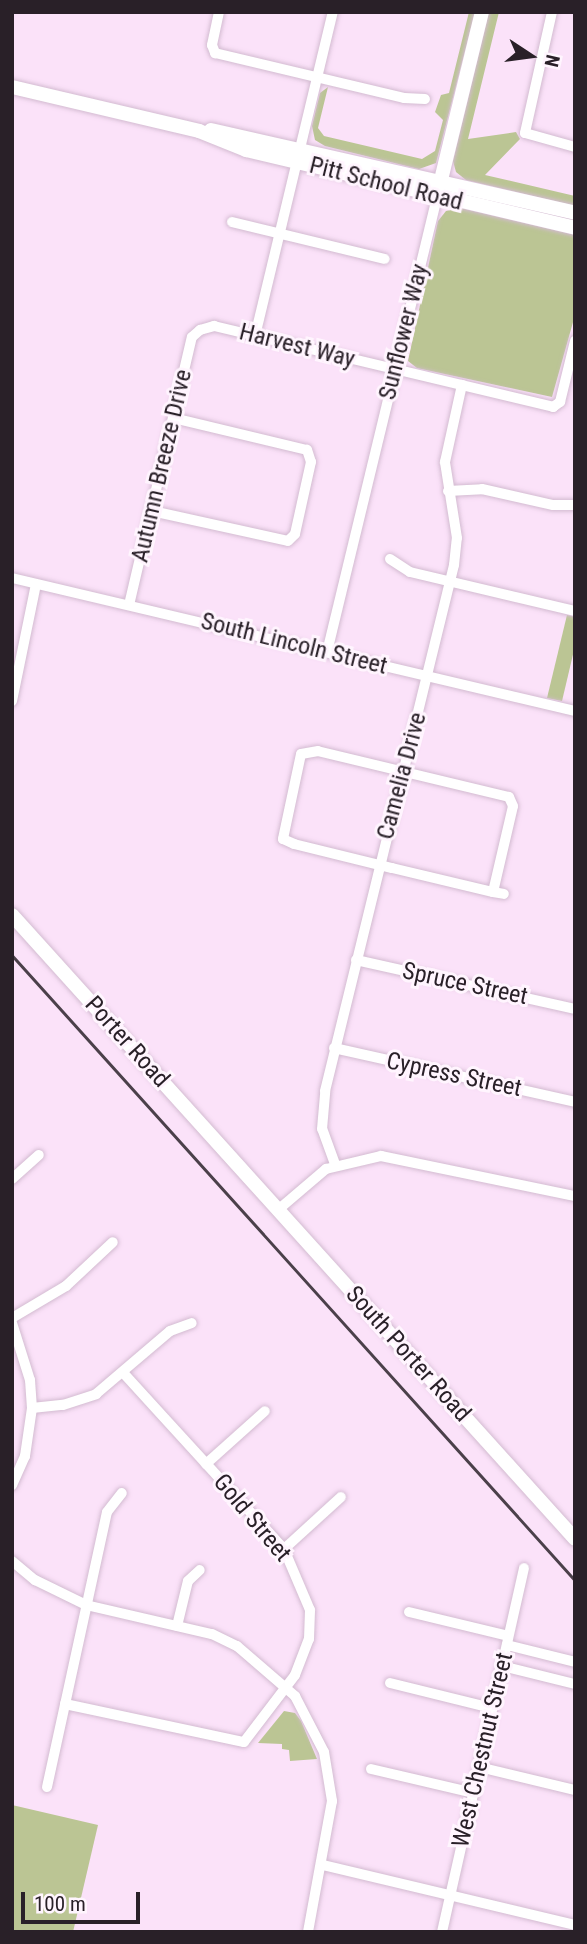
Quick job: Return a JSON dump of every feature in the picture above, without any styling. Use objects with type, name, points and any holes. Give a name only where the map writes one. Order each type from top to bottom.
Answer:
[{"type":"street","points":[[219,12],[212,51],[317,77],[425,99]]},
{"type":"street","points":[[255,336],[333,12]]},
{"type":"street","name":"Sunflower Way","points":[[327,652],[482,12]]},
{"type":"street","points":[[552,12],[525,133],[575,147]]},
{"type":"street","name":"Pitt School Road","points":[[12,87],[199,131],[246,150],[298,156],[441,181],[575,213]]},
{"type":"street","name":"Pitt School Road","points":[[298,156],[437,196],[575,228]]},
{"type":"street","points":[[232,222],[385,259]]},
{"type":"street","name":"Harvest Way","points":[[200,330],[214,326],[558,406],[575,341]]},
{"type":"street","name":"Autumn Breeze Drive","points":[[129,605],[192,337],[200,330]]},
{"type":"street","name":"Camelia Drive","points":[[335,1164],[326,1143],[322,1117],[334,1048],[401,770],[428,677],[451,581],[457,538],[445,461],[462,385]]},
{"type":"street","points":[[152,511],[290,540],[311,463],[310,452],[174,418]]},
{"type":"street","points":[[448,491],[482,489],[553,506],[573,505]]},
{"type":"street","points":[[390,559],[410,572],[575,611]]},
{"type":"street","name":"South Lincoln Street","points":[[12,578],[575,711]]},
{"type":"street","points":[[12,701],[36,584]]},
{"type":"street","points":[[493,891],[513,799],[401,770],[304,750],[283,839],[504,894]]},
{"type":"street","name":"Porter Road","points":[[12,915],[242,1170]]},
{"type":"street","name":"Spruce Street","points":[[356,960],[575,1009]]},
{"type":"street","name":"Cypress Street","points":[[334,1048],[575,1102]]},
{"type":"street","points":[[12,1179],[39,1155]]},
{"type":"street","points":[[279,1209],[335,1164],[365,1157],[395,1157],[575,1196]]},
{"type":"street","name":"South Porter Road","points":[[242,1170],[575,1539]]},
{"type":"street","points":[[12,1485],[25,1456],[33,1408],[30,1380],[12,1320],[66,1286],[113,1242]]},
{"type":"street","points":[[33,1408],[63,1405],[96,1394],[124,1374],[170,1331],[192,1323]]},
{"type":"street","name":"Gold Street","points":[[65,1704],[244,1742],[287,1686],[309,1639],[310,1610],[284,1549],[124,1374]]},
{"type":"street","points":[[206,1464],[265,1411]]},
{"type":"street","points":[[47,1787],[107,1512],[122,1493]]},
{"type":"street","points":[[284,1549],[341,1497]]},
{"type":"street","points":[[12,1561],[47,1587],[86,1605],[177,1626],[237,1646],[287,1686],[315,1729],[329,1774],[331,1812],[323,1865],[308,1932]]},
{"type":"street","name":"West Chestnut Street","points":[[442,1932],[524,1568]]},
{"type":"street","points":[[177,1626],[188,1581],[200,1570]]},
{"type":"street","points":[[409,1612],[575,1662]]},
{"type":"street","points":[[502,1666],[575,1684]]},
{"type":"street","points":[[390,1684],[492,1708]]},
{"type":"street","points":[[479,1767],[575,1790]]},
{"type":"street","points":[[371,1769],[473,1793]]},
{"type":"street","points":[[323,1865],[575,1925]]},
{"type":"green space","points":[[469,12],[475,12],[436,163],[419,169],[325,146],[315,140],[312,126],[320,93],[328,87],[318,128],[324,136],[422,159],[435,151],[443,120],[435,112],[441,95],[449,93]]},
{"type":"green space","points":[[489,12],[499,12],[468,139],[516,132],[520,139],[485,175],[575,196],[575,206],[466,180],[456,172],[453,161]]},
{"type":"green space","points":[[460,208],[575,235],[575,315],[552,397],[417,368],[408,361],[438,221],[446,211]]},
{"type":"green space","points":[[567,615],[575,617],[575,646],[562,701],[547,698]]},
{"type":"green space","points":[[284,1711],[295,1713],[301,1721],[317,1759],[290,1761],[289,1750],[282,1749],[282,1744],[258,1743]]},
{"type":"green space","points":[[12,1805],[98,1825],[73,1932],[12,1932]]},
{"type":"railway","points":[[12,955],[575,1580]]}]
